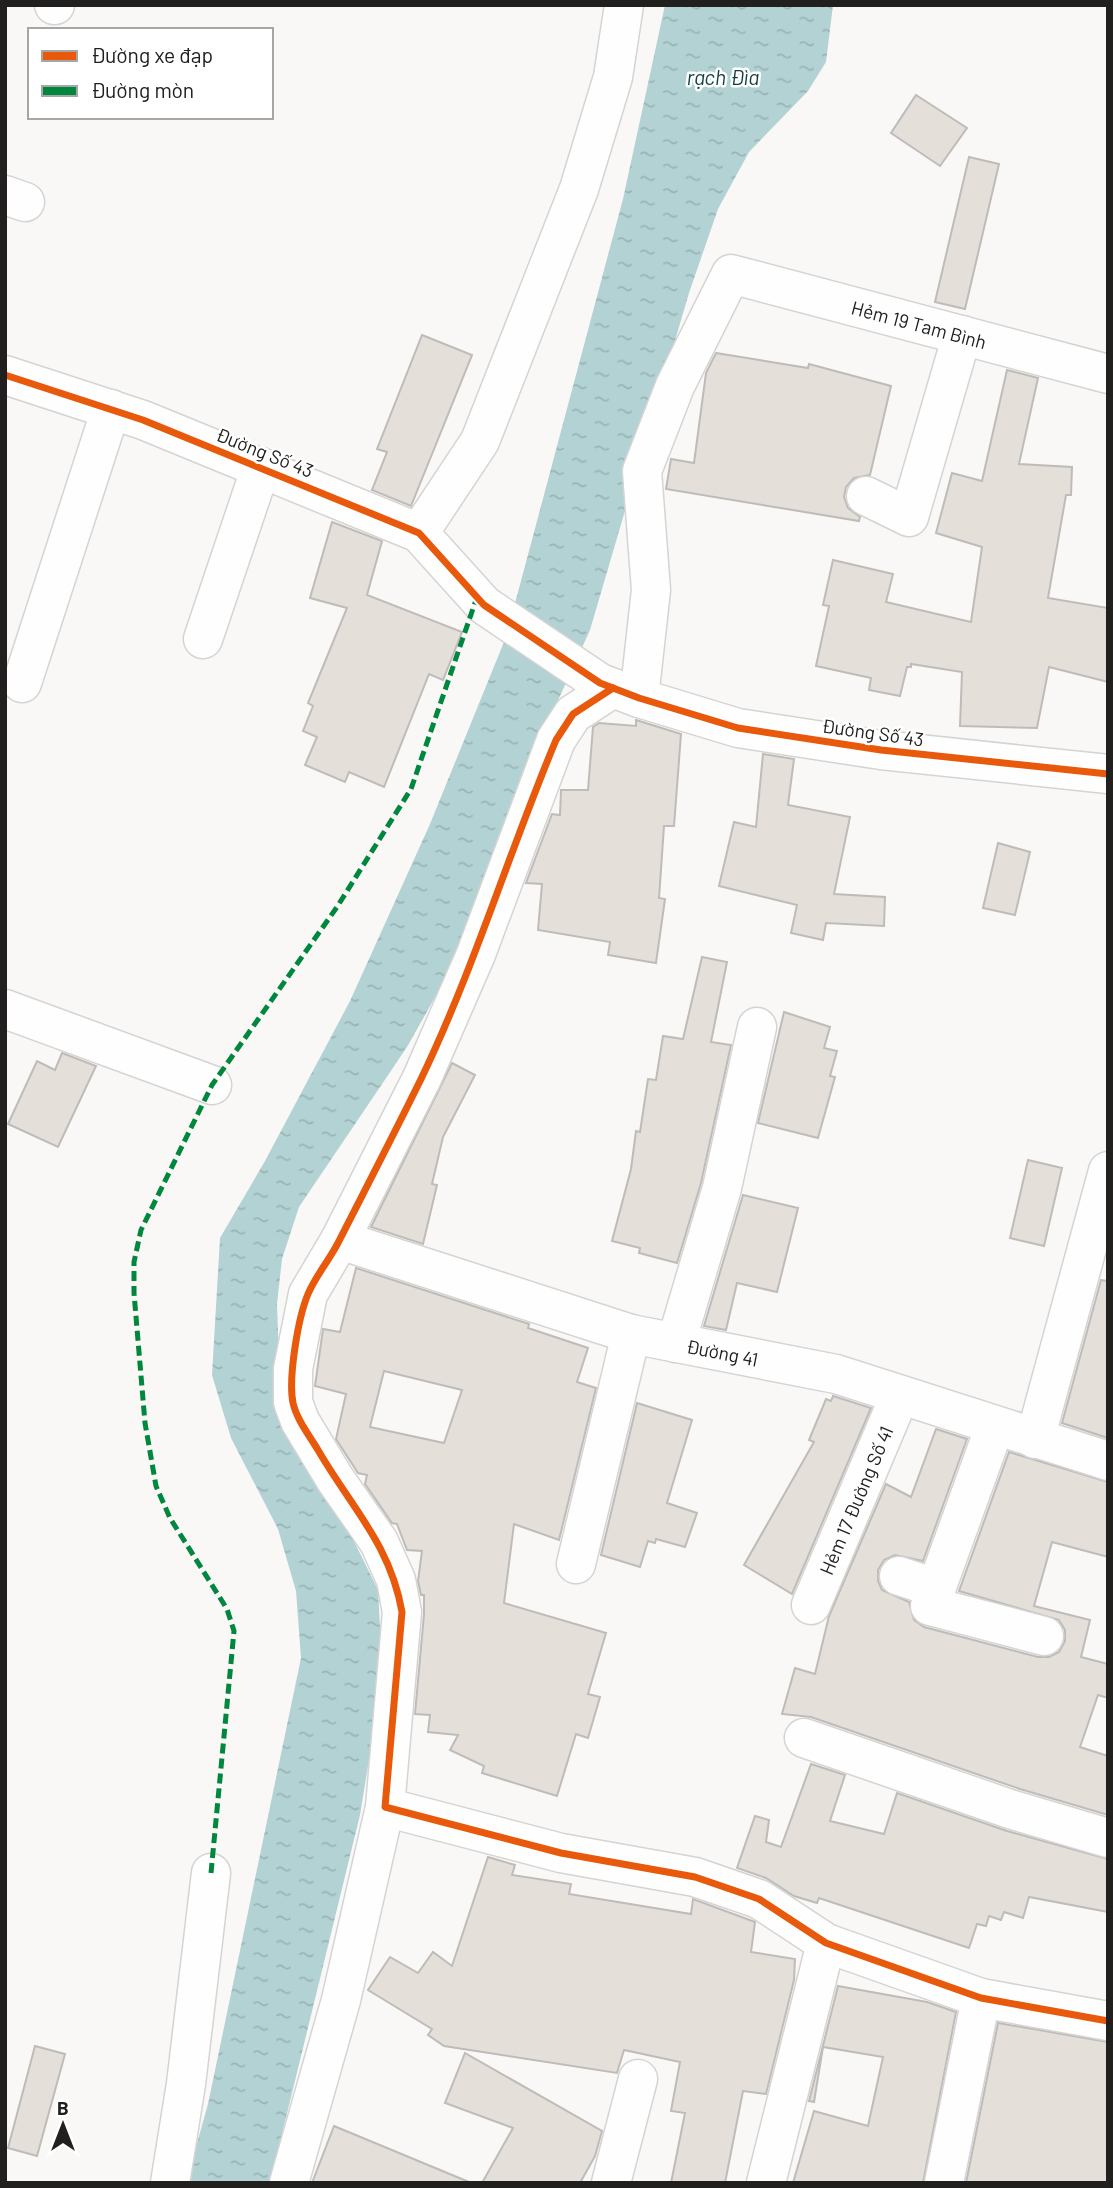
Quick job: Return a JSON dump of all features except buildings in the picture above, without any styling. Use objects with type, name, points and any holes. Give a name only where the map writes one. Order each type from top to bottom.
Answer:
[{"type":"street","points":[[419,533],[480,441],[579,188],[613,77],[624,5]]},
{"type":"street","name":"Hẻm 19 Tam Bình","points":[[617,689],[651,590],[642,471],[675,386],[731,274],[1108,374]]},
{"type":"street","points":[[866,496],[909,517],[962,335]]},
{"type":"street","name":"Đường Số 43","points":[[5,375],[111,409],[261,467],[419,533],[484,605],[617,689],[738,728],[881,750],[1108,774]]},
{"type":"street","points":[[22,683],[111,409]]},
{"type":"street","points":[[203,639],[261,467]]},
{"type":"street","points":[[289,2183],[341,2000],[385,1807],[402,1612],[396,1580],[379,1542],[335,1479],[300,1421],[293,1402],[293,1369],[308,1294],[340,1240],[422,1078],[476,954],[556,740],[573,714],[617,689]]},
{"type":"street","points":[[5,1009],[212,1085]]},
{"type":"street","points":[[676,1343],[722,1188],[757,1027]]},
{"type":"street","points":[[1035,1439],[1108,1171]]},
{"type":"street","name":"Đường 41","points":[[340,1240],[631,1334],[836,1374],[1108,1461]]},
{"type":"street","points":[[576,1564],[631,1334]]},
{"type":"street","name":"Hẻm 17 Đường Số 41","points":[[811,1605],[900,1395]]},
{"type":"street","points":[[995,1426],[930,1606],[1044,1636]]},
{"type":"street","points":[[899,1576],[936,1588]]},
{"type":"street","points":[[804,1738],[1013,1810],[1108,1838]]},
{"type":"street","points":[[385,1807],[561,1853],[695,1877],[759,1899],[826,1943],[981,1998],[1105,2010]]},
{"type":"street","points":[[170,2183],[186,2084],[211,1872]]},
{"type":"street","points":[[766,2183],[826,1943]]},
{"type":"street","points":[[944,2183],[981,1998]]},
{"type":"street","points":[[611,2183],[638,2079]]},
{"type":"water","name":"rạch Đìa","points":[[665,5],[833,5],[826,62],[808,91],[749,152],[718,209],[689,293],[590,630],[524,775],[447,976],[407,1047],[299,1207],[282,1259],[277,1304],[279,1361],[350,1533],[378,1590],[381,1645],[376,1717],[360,1815],[270,2183],[186,2183],[208,2104],[301,1658],[296,1591],[278,1529],[231,1438],[212,1375],[220,1238],[265,1161],[350,1001],[430,824],[506,637],[623,199]]},
{"type":"marked path","points":[[211,1873],[234,1631],[227,1609],[170,1518],[156,1486],[145,1423],[134,1293],[134,1262],[141,1230],[212,1085],[337,907],[411,789],[477,597]]},
{"type":"cycle path","points":[[5,375],[143,420],[419,533],[484,605],[600,683],[639,698],[738,728],[881,750],[1108,774]]},
{"type":"cycle path","points":[[613,688],[573,714],[556,740],[440,1037],[336,1246],[311,1287],[298,1332],[292,1379],[295,1409],[379,1546],[396,1588],[402,1612],[385,1807],[561,1853],[695,1877],[759,1899],[826,1943],[981,1998],[1108,2021]]}]
